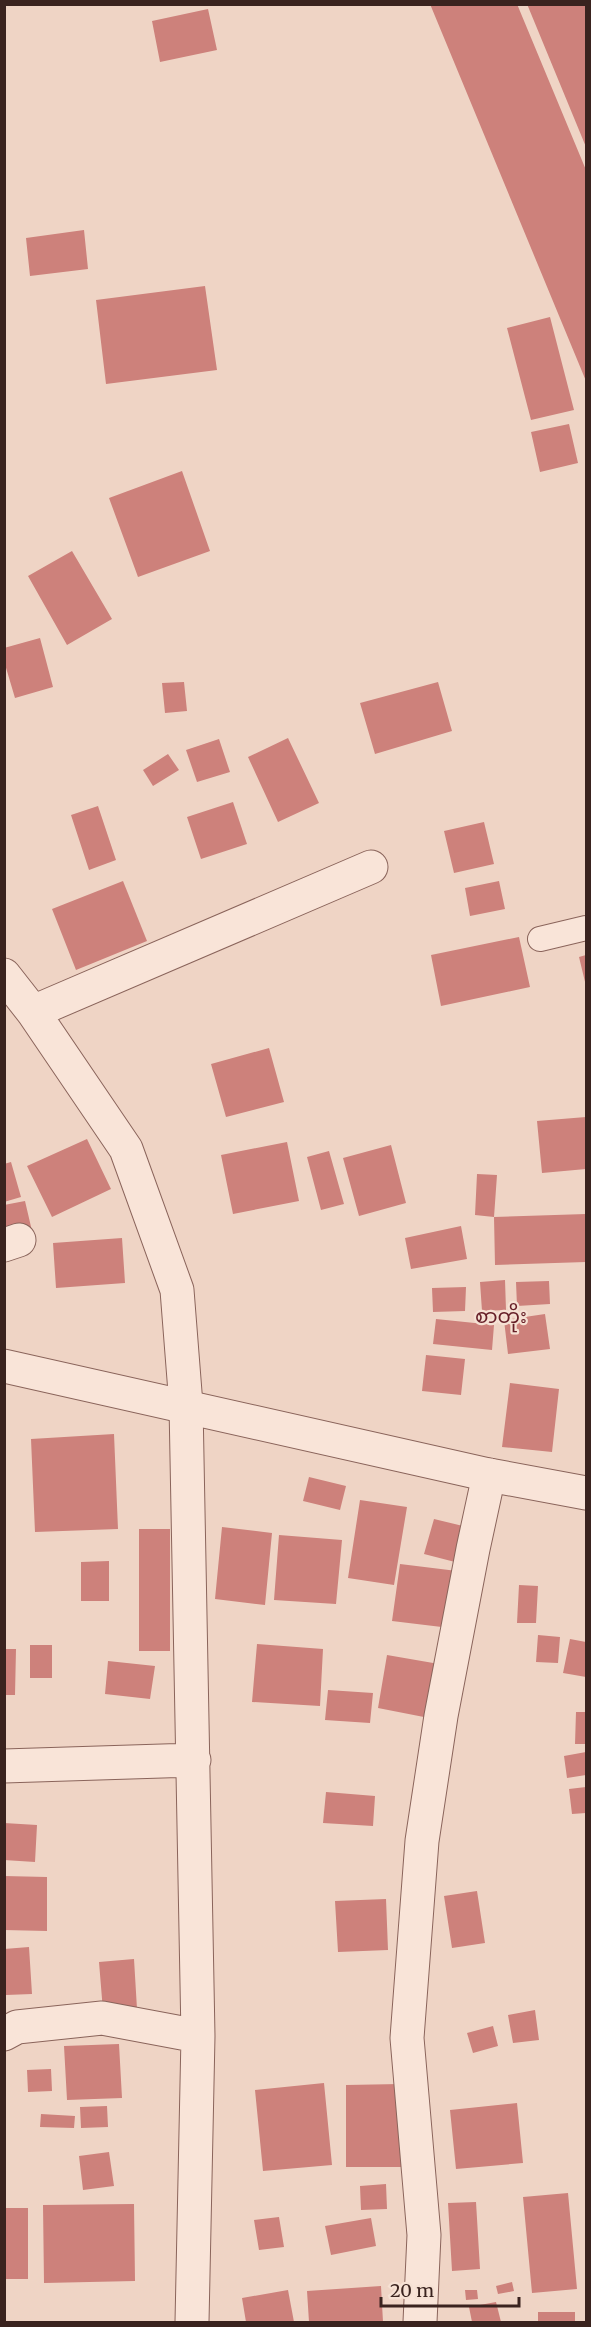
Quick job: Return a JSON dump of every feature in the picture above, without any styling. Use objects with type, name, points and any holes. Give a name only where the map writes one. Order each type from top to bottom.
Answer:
[{"type":"street","points":[[33,1012],[371,867]]},
{"type":"street","points":[[4,975],[33,1012],[126,1149],[177,1290],[186,1405],[194,1760],[198,2036],[192,2322]]},
{"type":"street","points":[[4,1366],[186,1405],[489,1475],[586,1492]]},
{"type":"street","points":[[420,2322],[424,2235],[407,2038],[422,1841],[441,1716],[489,1475]]},
{"type":"street","points":[[4,1766],[194,1760]]},
{"type":"street","points":[[4,2034],[17,2027],[102,2018],[198,2036]]},
{"type":"lane","points":[[540,939],[586,928]]},
{"type":"building","points":[[430,4],[517,4],[586,170],[586,381]]},
{"type":"building","points":[[527,4],[586,4],[586,147]]},
{"type":"building","points":[[208,9],[217,50],[160,62],[152,21]]},
{"type":"building","points":[[84,230],[88,269],[30,276],[26,238]]},
{"type":"building","points":[[205,286],[217,370],[106,384],[96,300]]},
{"type":"building","points":[[550,317],[574,410],[531,420],[507,328]]},
{"type":"building","points":[[569,424],[578,463],[540,472],[531,432]]},
{"type":"building","points":[[182,471],[210,551],[138,577],[109,498]]},
{"type":"building","points":[[72,551],[112,619],[67,645],[28,576]]},
{"type":"building","points":[[40,638],[53,687],[15,698],[4,661],[4,648]]},
{"type":"building","points":[[184,682],[187,711],[165,713],[162,683]]},
{"type":"building","points":[[438,682],[452,731],[375,754],[360,703]]},
{"type":"building","points":[[288,738],[319,803],[278,822],[248,757]]},
{"type":"building","points":[[219,739],[230,772],[197,782],[186,750]]},
{"type":"building","points":[[168,754],[179,770],[153,786],[143,770]]},
{"type":"building","points":[[233,802],[247,844],[201,859],[187,817]]},
{"type":"building","points":[[98,806],[116,860],[89,870],[71,815]]},
{"type":"building","points":[[484,822],[494,864],[454,873],[444,831]]},
{"type":"building","points":[[123,881],[147,941],[76,970],[52,909]]},
{"type":"building","points":[[499,881],[505,909],[470,916],[465,888]]},
{"type":"building","points":[[519,937],[530,987],[441,1006],[431,955]]},
{"type":"building","points":[[586,955],[586,986],[579,957]]},
{"type":"building","points":[[269,1048],[284,1102],[226,1117],[211,1064]]},
{"type":"building","points":[[586,1117],[586,1169],[542,1173],[537,1121]]},
{"type":"building","points":[[87,1139],[111,1189],[52,1217],[27,1166]]},
{"type":"building","points":[[287,1142],[299,1201],[233,1214],[221,1155]]},
{"type":"building","points":[[391,1145],[406,1203],[359,1216],[343,1158]]},
{"type":"building","points":[[329,1151],[344,1204],[321,1210],[307,1157]]},
{"type":"building","points":[[11,1162],[21,1197],[4,1202],[4,1164]]},
{"type":"building","points":[[477,1174],[497,1175],[494,1217],[475,1215]]},
{"type":"building","points":[[25,1201],[32,1231],[4,1237],[4,1205]]},
{"type":"building","points":[[586,1214],[586,1262],[495,1265],[494,1217]]},
{"type":"building","points":[[461,1226],[467,1259],[411,1269],[405,1238]]},
{"type":"building","points":[[122,1238],[125,1283],[56,1288],[53,1243]]},
{"type":"building","points":[[505,1280],[506,1310],[482,1311],[480,1282]]},
{"type":"building","points":[[549,1281],[550,1304],[517,1306],[516,1282]]},
{"type":"building","points":[[466,1287],[465,1311],[433,1312],[432,1288]]},
{"type":"building","points":[[545,1314],[550,1349],[508,1354],[504,1320]]},
{"type":"building","points":[[436,1319],[494,1325],[492,1350],[433,1344]]},
{"type":"building","points":[[426,1355],[465,1359],[461,1395],[422,1391]]},
{"type":"building","points":[[510,1383],[559,1389],[552,1452],[502,1447]]},
{"type":"building","points":[[114,1434],[118,1529],[35,1532],[31,1439]]},
{"type":"building","points":[[309,1477],[346,1486],[340,1510],[303,1501]]},
{"type":"building","points":[[360,1500],[407,1507],[394,1585],[348,1578]]},
{"type":"building","points":[[434,1519],[463,1526],[455,1562],[424,1554]]},
{"type":"building","points":[[222,1527],[272,1533],[265,1605],[215,1599]]},
{"type":"building","points":[[139,1529],[170,1529],[170,1651],[139,1651]]},
{"type":"building","points":[[279,1535],[342,1540],[336,1604],[274,1600]]},
{"type":"building","points":[[109,1561],[109,1601],[81,1601],[81,1562]]},
{"type":"building","points":[[400,1564],[457,1571],[450,1628],[392,1621]]},
{"type":"building","points":[[519,1585],[538,1586],[536,1623],[517,1623]]},
{"type":"building","points":[[538,1635],[560,1637],[558,1663],[536,1662]]},
{"type":"building","points":[[570,1639],[586,1642],[586,1677],[563,1673]]},
{"type":"building","points":[[257,1644],[323,1649],[320,1706],[252,1702]]},
{"type":"building","points":[[30,1645],[52,1645],[52,1678],[30,1678]]},
{"type":"building","points":[[4,1649],[16,1649],[15,1695],[4,1695]]},
{"type":"building","points":[[387,1655],[439,1664],[429,1718],[378,1708]]},
{"type":"building","points":[[108,1661],[155,1666],[150,1699],[105,1694]]},
{"type":"building","points":[[328,1690],[373,1693],[370,1723],[325,1720]]},
{"type":"building","points":[[576,1712],[586,1712],[586,1744],[575,1744]]},
{"type":"building","points":[[586,1752],[586,1775],[567,1778],[564,1756]]},
{"type":"building","points":[[586,1787],[586,1813],[572,1814],[569,1789]]},
{"type":"building","points":[[326,1792],[375,1796],[373,1826],[323,1823]]},
{"type":"building","points":[[4,1823],[37,1825],[35,1862],[4,1860]]},
{"type":"building","points":[[4,1876],[47,1877],[47,1931],[4,1930]]},
{"type":"building","points":[[477,1891],[485,1943],[452,1948],[444,1896]]},
{"type":"building","points":[[386,1899],[388,1950],[338,1952],[335,1901]]},
{"type":"building","points":[[29,1947],[32,1994],[6,1995],[4,1949]]},
{"type":"building","points":[[134,1959],[137,2009],[103,2011],[99,1962]]},
{"type":"building","points":[[535,2010],[539,2040],[513,2043],[508,2015]]},
{"type":"building","points":[[493,2026],[498,2046],[473,2053],[467,2033]]},
{"type":"building","points":[[119,2044],[122,2098],[67,2100],[64,2046]]},
{"type":"building","points":[[51,2069],[52,2091],[28,2092],[27,2070]]},
{"type":"building","points":[[324,2083],[332,2165],[263,2171],[255,2090]]},
{"type":"building","points":[[400,2084],[401,2167],[346,2167],[346,2085]]},
{"type":"building","points":[[517,2103],[523,2163],[456,2169],[450,2110]]},
{"type":"building","points":[[107,2106],[108,2127],[81,2128],[80,2107]]},
{"type":"building","points":[[41,2114],[75,2116],[74,2128],[40,2127]]},
{"type":"building","points":[[109,2152],[114,2186],[83,2190],[79,2156]]},
{"type":"building","points":[[386,2184],[387,2209],[361,2210],[360,2186]]},
{"type":"building","points":[[568,2193],[577,2289],[532,2293],[523,2197]]},
{"type":"building","points":[[476,2202],[480,2269],[452,2271],[448,2203]]},
{"type":"building","points":[[134,2204],[135,2281],[44,2283],[43,2205]]},
{"type":"building","points":[[4,2208],[28,2208],[28,2279],[4,2279]]},
{"type":"building","points":[[279,2217],[284,2247],[259,2250],[254,2220]]},
{"type":"building","points":[[371,2218],[376,2246],[331,2255],[325,2226]]},
{"type":"building","points":[[512,2282],[514,2291],[498,2294],[496,2286]]},
{"type":"building","points":[[381,2286],[383,2322],[309,2322],[307,2291]]},
{"type":"building","points":[[288,2290],[294,2322],[246,2322],[242,2298]]},
{"type":"building","points":[[465,2290],[477,2290],[478,2299],[466,2300]]},
{"type":"building","points":[[496,2302],[501,2322],[472,2322],[469,2307]]},
{"type":"building","points":[[538,2312],[575,2312],[575,2322],[538,2322]]},
{"type":"district","name":"စာတိုး","points":[[501,1316]]}]
